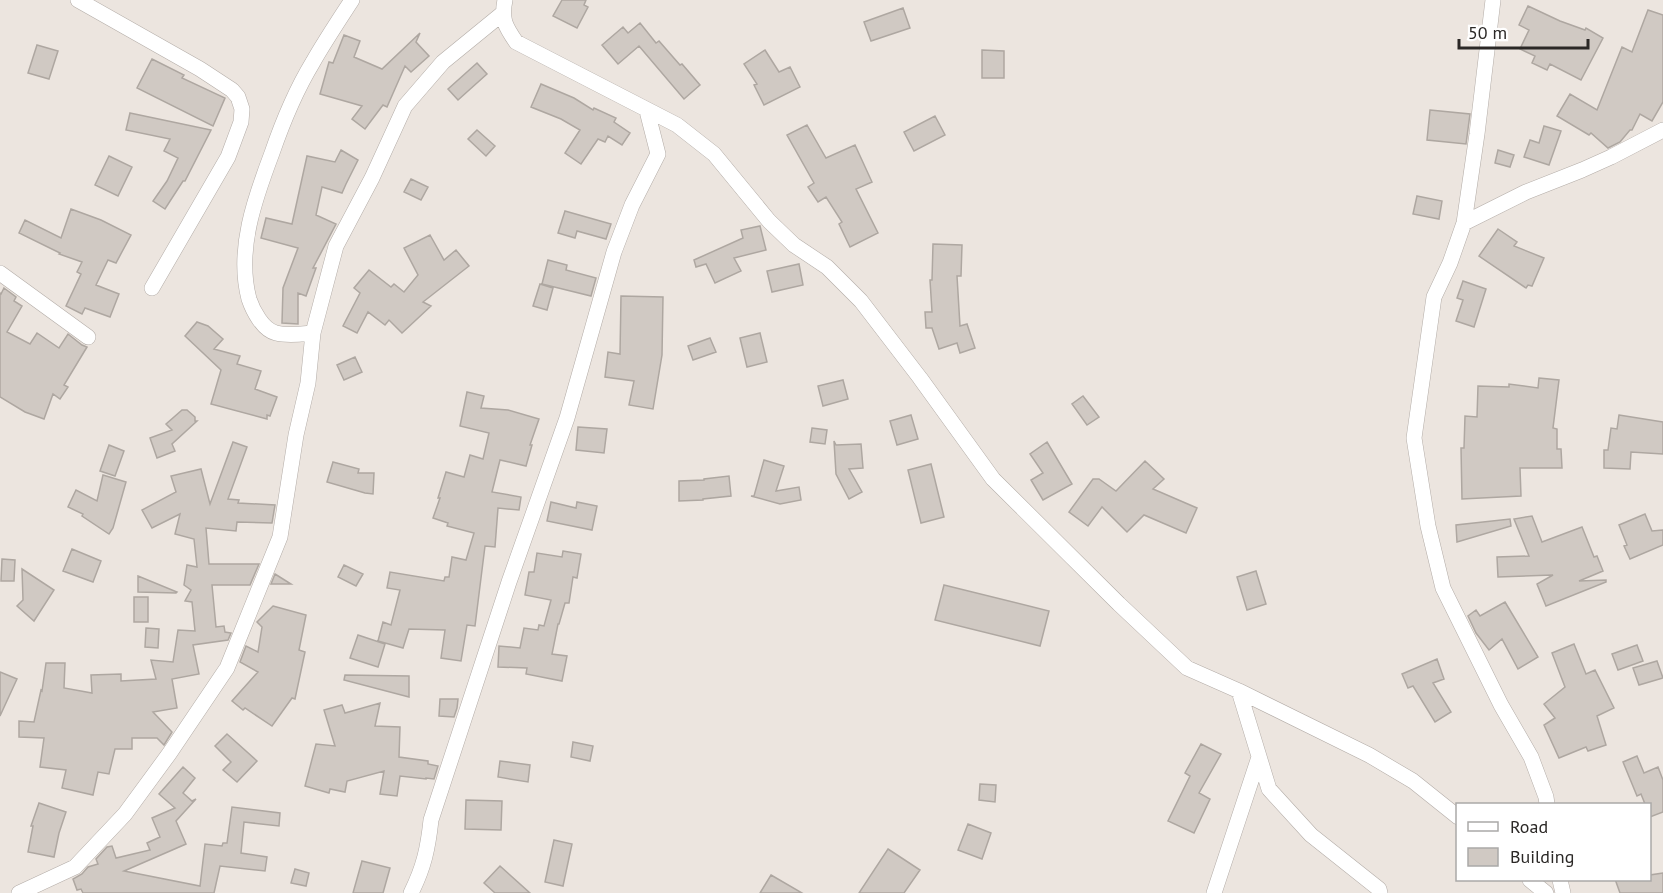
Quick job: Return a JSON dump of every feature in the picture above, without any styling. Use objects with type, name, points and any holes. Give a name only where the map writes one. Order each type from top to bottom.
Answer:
[{"type":"street","points":[[78,0],[200,69],[231,90],[238,97],[242,109],[241,122],[228,157],[152,288]]},
{"type":"street","points":[[313,333],[274,333],[262,324],[252,307],[246,286],[248,233],[258,189],[284,118],[312,63],[352,0]]},
{"type":"street","points":[[1493,0],[1464,223],[1450,263],[1434,297],[1414,438],[1428,525],[1443,588],[1501,705],[1531,757],[1547,803]]},
{"type":"street","points":[[19,893],[75,867],[125,814],[227,668],[280,537],[296,435],[308,383],[313,333],[336,246],[405,106],[443,62],[504,7]]},
{"type":"street","points":[[504,7],[506,28],[516,42],[677,125],[714,154],[769,221],[794,245],[827,267],[861,301],[993,479],[1187,668],[1369,755],[1413,782],[1456,815]]},
{"type":"street","points":[[411,893],[420,876],[428,849],[431,820],[442,786],[509,582],[567,418],[614,252],[632,206],[658,154],[647,111]]},
{"type":"street","points":[[1464,223],[1526,192],[1611,157],[1663,130]]},
{"type":"street","points":[[0,273],[88,337]]},
{"type":"street","points":[[1239,691],[1269,789],[1311,835],[1380,893]]},
{"type":"street","points":[[1214,893],[1259,757]]},
{"type":"street","points":[[1532,881],[1546,893]]},
{"type":"building","points":[[562,0],[586,0],[584,5],[588,7],[577,28],[553,16]]},
{"type":"building","points":[[1528,6],[1560,21],[1585,30],[1586,28],[1603,38],[1581,80],[1550,64],[1547,70],[1532,63],[1535,56],[1520,49],[1529,30],[1519,25]]},
{"type":"building","points":[[903,8],[910,28],[871,41],[864,22]]},
{"type":"building","points":[[1648,10],[1663,15],[1663,102],[1652,121],[1640,114],[1632,130],[1620,142],[1608,148],[1591,133],[1589,135],[1557,116],[1570,94],[1597,110],[1622,47],[1632,52]]},
{"type":"building","points":[[640,23],[656,43],[659,41],[700,85],[684,99],[639,46],[618,64],[602,45],[623,27],[628,33]]},
{"type":"building","points":[[420,33],[416,42],[429,56],[411,72],[405,66],[387,107],[383,105],[365,129],[352,119],[362,106],[320,94],[329,62],[333,63],[344,35],[360,41],[354,57],[382,69]]},
{"type":"building","points":[[37,45],[58,51],[49,79],[28,73]]},
{"type":"building","points":[[765,50],[779,72],[790,67],[800,87],[764,105],[754,85],[757,84],[744,64]]},
{"type":"building","points":[[982,50],[1004,51],[1004,78],[982,78]]},
{"type":"building","points":[[152,59],[184,75],[182,78],[225,98],[213,126],[137,88]]},
{"type":"building","points":[[477,63],[487,74],[458,100],[448,89]]},
{"type":"building","points":[[541,84],[574,98],[593,110],[594,108],[616,118],[614,122],[630,133],[622,145],[608,136],[605,142],[598,139],[581,164],[565,153],[580,130],[561,119],[531,107]]},
{"type":"building","points":[[1430,110],[1470,114],[1466,144],[1427,140]]},
{"type":"building","points":[[130,113],[211,130],[185,181],[165,209],[153,201],[167,181],[178,158],[164,151],[170,139],[126,130]]},
{"type":"building","points":[[935,116],[945,135],[914,151],[904,132]]},
{"type":"building","points":[[807,125],[826,158],[855,145],[872,182],[856,189],[878,233],[850,247],[839,224],[842,222],[826,197],[818,202],[808,187],[814,183],[787,135]]},
{"type":"building","points":[[1544,126],[1561,131],[1549,165],[1524,157],[1530,140],[1539,143]]},
{"type":"building","points":[[477,130],[495,146],[486,156],[468,139]]},
{"type":"building","points":[[341,150],[358,160],[342,193],[322,187],[316,215],[336,224],[313,268],[316,268],[306,296],[298,293],[298,324],[282,323],[283,288],[298,248],[261,238],[266,218],[292,224],[307,156],[335,162]]},
{"type":"building","points":[[1498,150],[1514,155],[1510,167],[1495,163]]},
{"type":"building","points":[[109,156],[132,167],[118,196],[95,185]]},
{"type":"building","points":[[411,179],[428,187],[421,200],[404,192]]},
{"type":"building","points":[[1417,196],[1442,201],[1439,219],[1413,214]]},
{"type":"building","points":[[71,209],[101,220],[131,235],[116,263],[108,260],[96,285],[119,294],[110,317],[85,308],[82,314],[66,306],[81,274],[77,272],[82,262],[59,254],[19,233],[25,220],[61,238]]},
{"type":"building","points":[[565,211],[611,224],[606,239],[577,231],[575,238],[558,233]]},
{"type":"building","points":[[760,226],[766,250],[734,258],[741,271],[715,283],[706,264],[696,267],[694,260],[743,238],[741,230]]},
{"type":"building","points":[[1498,229],[1517,242],[1514,246],[1544,258],[1532,286],[1528,285],[1526,288],[1479,256]]},
{"type":"building","points":[[430,235],[444,260],[456,250],[469,266],[423,302],[431,306],[402,333],[389,320],[385,325],[368,312],[357,333],[343,326],[360,293],[354,288],[369,270],[391,287],[394,284],[404,292],[418,275],[404,248]]},
{"type":"building","points":[[933,244],[962,245],[961,276],[957,276],[960,326],[967,324],[975,348],[960,353],[957,343],[939,349],[932,328],[926,328],[925,312],[932,312],[930,280],[932,280]]},
{"type":"building","points":[[548,260],[567,265],[566,270],[596,278],[591,296],[542,284]]},
{"type":"building","points":[[799,264],[803,285],[772,292],[767,271]]},
{"type":"building","points":[[1463,281],[1486,289],[1474,327],[1456,321],[1463,300],[1457,298]]},
{"type":"building","points":[[540,284],[553,288],[547,310],[533,306]]},
{"type":"building","points":[[4,288],[16,297],[14,301],[22,306],[7,332],[30,344],[37,333],[59,348],[68,334],[87,347],[64,385],[68,387],[60,399],[53,394],[44,419],[25,412],[0,397],[0,293]]},
{"type":"building","points":[[621,296],[663,297],[662,355],[653,409],[629,405],[634,381],[605,377],[608,352],[620,354]]},
{"type":"building","points":[[197,322],[208,326],[223,339],[214,349],[240,356],[237,364],[261,371],[255,389],[277,397],[267,419],[211,404],[221,370],[185,336]]},
{"type":"building","points":[[760,333],[767,362],[747,367],[740,338]]},
{"type":"building","points":[[710,338],[716,352],[693,360],[688,346]]},
{"type":"building","points":[[355,357],[362,372],[344,380],[337,365]]},
{"type":"building","points":[[1539,378],[1559,380],[1553,428],[1557,429],[1557,449],[1561,449],[1562,468],[1520,468],[1521,496],[1462,499],[1461,448],[1464,448],[1465,416],[1477,417],[1478,386],[1509,387],[1509,384],[1538,388]]},
{"type":"building","points":[[843,380],[848,399],[823,406],[818,386]]},
{"type":"building","points":[[467,392],[484,396],[481,408],[508,410],[539,419],[526,466],[500,460],[492,492],[521,497],[519,510],[498,508],[495,547],[485,546],[475,626],[467,625],[461,661],[441,658],[445,630],[409,629],[403,648],[378,641],[383,622],[391,625],[400,590],[387,588],[390,572],[444,581],[445,577],[449,577],[452,557],[466,560],[474,533],[447,526],[448,523],[433,518],[446,472],[464,477],[470,455],[483,459],[489,433],[460,426]]},
{"type":"building","points":[[1083,396],[1099,417],[1087,425],[1072,404]]},
{"type":"building","points":[[182,410],[187,410],[197,421],[172,444],[175,451],[157,458],[150,438],[172,430],[166,424]]},
{"type":"building","points":[[911,415],[918,439],[897,445],[890,421]]},
{"type":"building","points":[[1619,415],[1663,422],[1663,454],[1631,452],[1630,469],[1604,468],[1604,450],[1608,450],[1611,428],[1617,429]]},
{"type":"building","points":[[578,427],[607,429],[604,453],[576,450]]},
{"type":"building","points":[[812,428],[827,430],[825,444],[810,442]]},
{"type":"building","points":[[834,441],[836,445],[861,444],[863,468],[849,469],[862,492],[849,499],[836,474]]},
{"type":"building","points":[[233,442],[247,447],[228,499],[239,500],[238,503],[275,505],[272,523],[237,522],[236,531],[206,528],[209,564],[259,564],[250,585],[212,585],[216,627],[224,626],[225,632],[231,633],[228,640],[193,645],[199,674],[172,679],[177,708],[153,712],[172,732],[164,745],[157,738],[132,738],[132,749],[115,749],[109,774],[98,772],[93,795],[62,788],[66,770],[40,767],[44,738],[19,737],[19,721],[34,722],[46,663],[65,663],[64,688],[92,693],[91,675],[121,674],[121,681],[156,679],[151,660],[173,662],[178,630],[195,631],[192,602],[185,601],[191,590],[184,585],[187,565],[197,567],[194,539],[175,534],[180,514],[152,528],[142,510],[176,492],[171,476],[201,469],[210,504]]},
{"type":"building","points":[[1047,442],[1072,484],[1043,500],[1031,480],[1043,473],[1030,454]]},
{"type":"building","points":[[109,445],[124,451],[115,476],[100,471]]},
{"type":"building","points":[[764,460],[784,466],[776,491],[799,487],[801,500],[780,504],[751,496],[754,496]]},
{"type":"building","points":[[1145,461],[1164,479],[1153,489],[1197,508],[1186,533],[1144,515],[1127,532],[1102,507],[1088,526],[1069,512],[1093,479],[1099,479],[1116,491]]},
{"type":"building","points":[[333,462],[359,469],[358,473],[374,473],[373,494],[327,482]]},
{"type":"building","points":[[931,464],[944,517],[921,523],[908,470]]},
{"type":"building","points":[[103,475],[126,482],[113,528],[109,534],[82,516],[83,514],[68,507],[76,490],[97,501]]},
{"type":"building","points":[[729,476],[731,496],[679,501],[679,481]]},
{"type":"building","points":[[551,502],[576,508],[577,502],[597,506],[592,530],[547,521]]},
{"type":"building","points":[[1645,514],[1652,531],[1663,530],[1663,545],[1630,559],[1619,525]]},
{"type":"building","points":[[1532,516],[1542,542],[1582,527],[1594,557],[1597,556],[1603,571],[1579,581],[1606,580],[1606,582],[1546,606],[1537,584],[1553,575],[1498,577],[1497,557],[1529,556],[1514,519]]},
{"type":"building","points":[[1510,519],[1511,526],[1457,542],[1456,525]]},
{"type":"building","points":[[72,549],[101,561],[93,582],[63,571]]},
{"type":"building","points":[[563,551],[581,554],[577,578],[573,577],[569,603],[565,603],[558,624],[552,654],[567,656],[562,681],[526,674],[527,668],[498,667],[499,646],[520,648],[524,628],[538,630],[539,625],[544,626],[551,600],[525,595],[529,572],[534,572],[537,553],[562,557]]},
{"type":"building","points":[[2,559],[15,560],[14,581],[1,581]]},
{"type":"building","points":[[344,565],[363,574],[356,586],[338,577]]},
{"type":"building","points":[[22,569],[54,590],[34,621],[17,606],[23,600]]},
{"type":"building","points":[[1256,571],[1266,604],[1247,610],[1237,577]]},
{"type":"building","points":[[275,574],[291,584],[271,584]]},
{"type":"building","points":[[138,576],[177,592],[138,592]]},
{"type":"building","points":[[944,585],[1049,611],[1040,646],[935,620]]},
{"type":"building","points":[[134,597],[148,597],[148,622],[134,622]]},
{"type":"building","points":[[1505,602],[1538,657],[1518,669],[1502,639],[1489,650],[1476,633],[1468,616],[1476,610],[1480,616]]},
{"type":"building","points":[[273,606],[306,615],[299,650],[305,652],[295,699],[292,698],[272,726],[245,708],[243,710],[232,701],[258,672],[240,662],[246,646],[258,652],[262,627],[257,622]]},
{"type":"building","points":[[146,628],[159,629],[158,648],[145,647]]},
{"type":"building","points":[[358,635],[385,644],[378,667],[350,658]]},
{"type":"building","points":[[1574,644],[1586,674],[1595,670],[1614,708],[1597,716],[1606,745],[1588,751],[1586,747],[1559,758],[1544,725],[1555,718],[1544,704],[1565,687],[1552,653]]},
{"type":"building","points":[[1637,645],[1643,661],[1618,670],[1612,654]]},
{"type":"building","points":[[1437,659],[1444,679],[1433,683],[1451,712],[1435,722],[1413,686],[1408,688],[1402,674]]},
{"type":"building","points":[[1657,661],[1663,678],[1639,685],[1633,668]]},
{"type":"building","points":[[0,672],[17,679],[0,716]]},
{"type":"building","points":[[345,675],[409,676],[409,697],[344,680]]},
{"type":"building","points":[[440,699],[458,699],[454,717],[439,716]]},
{"type":"building","points":[[380,703],[375,726],[400,727],[399,757],[428,761],[428,764],[438,766],[434,779],[400,776],[397,796],[380,794],[384,771],[347,781],[345,792],[330,789],[329,793],[305,786],[316,744],[335,746],[324,710],[342,705],[345,713]]},
{"type":"building","points":[[227,734],[257,761],[237,782],[223,770],[231,762],[215,746]]},
{"type":"building","points":[[573,742],[593,746],[590,761],[571,757]]},
{"type":"building","points":[[1201,744],[1221,754],[1199,793],[1210,799],[1194,833],[1168,821],[1190,776],[1185,773]]},
{"type":"building","points":[[1637,756],[1644,773],[1658,767],[1663,780],[1663,812],[1651,817],[1651,803],[1645,803],[1641,794],[1637,796],[1623,762]]},
{"type":"building","points":[[500,761],[530,765],[528,782],[498,777]]},
{"type":"building","points":[[183,767],[195,778],[183,793],[192,801],[196,799],[176,821],[186,844],[124,871],[200,886],[205,844],[222,846],[223,843],[227,843],[232,807],[280,813],[279,826],[244,822],[241,853],[267,857],[265,871],[220,866],[214,893],[83,893],[81,889],[77,890],[73,879],[88,867],[98,864],[96,859],[107,847],[112,846],[116,858],[150,850],[147,843],[160,837],[152,818],[175,808],[159,794]]},
{"type":"building","points":[[980,784],[996,785],[995,802],[979,800]]},
{"type":"building","points":[[466,800],[502,801],[501,830],[465,829]]},
{"type":"building","points":[[39,803],[66,812],[54,857],[28,852],[33,826],[31,826]]},
{"type":"building","points":[[968,824],[991,833],[982,859],[958,850]]},
{"type":"building","points":[[554,840],[572,844],[563,886],[545,882]]},
{"type":"building","points":[[888,849],[920,870],[904,893],[859,893]]},
{"type":"building","points":[[362,861],[390,868],[383,893],[353,893]]},
{"type":"building","points":[[500,866],[530,893],[495,893],[484,883]]},
{"type":"building","points":[[295,869],[309,873],[306,886],[291,883]]},
{"type":"building","points":[[1663,873],[1663,893],[1620,893],[1616,881],[1651,881],[1651,875]]},
{"type":"building","points":[[771,875],[802,893],[760,893]]}]
